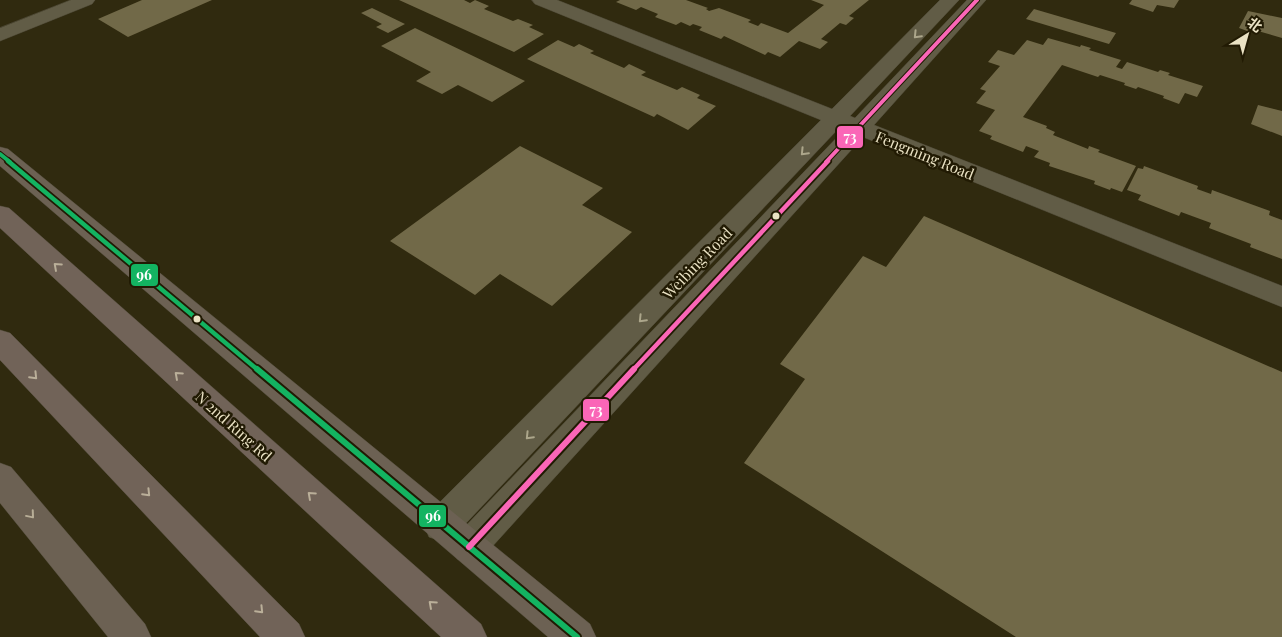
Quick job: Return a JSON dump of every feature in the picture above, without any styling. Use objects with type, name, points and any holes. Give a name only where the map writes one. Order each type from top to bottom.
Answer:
[{"type":"highway","name":"N 2nd Ring Rd","points":[[0,214],[468,637]]},
{"type":"highway","points":[[0,341],[286,637]]},
{"type":"main road","points":[[0,154],[577,637]]},
{"type":"main road","points":[[0,478],[132,637]]},
{"type":"street","points":[[0,35],[86,0]]},
{"type":"street","name":"Fengming Road","points":[[541,0],[1282,297]]},
{"type":"street","name":"Weibing Road","points":[[469,547],[848,124],[950,0]]},
{"type":"street","name":"Weibing Road","points":[[442,525],[848,124],[977,0]]},
{"type":"building","points":[[142,0],[212,0],[128,37],[98,19]]},
{"type":"building","points":[[399,0],[464,0],[470,3],[475,0],[489,6],[484,9],[513,21],[518,19],[533,25],[529,27],[544,34],[514,52]]},
{"type":"building","points":[[620,0],[686,0],[708,8],[706,9],[709,11],[719,8],[751,20],[748,22],[758,26],[761,23],[788,33],[824,5],[811,0],[869,0],[849,16],[854,18],[846,25],[840,23],[821,39],[828,42],[820,49],[799,41],[780,57],[768,52],[765,55],[724,36],[721,39],[699,30],[702,27],[693,24],[690,26],[681,22],[676,25],[655,17],[658,14],[641,7],[636,10],[616,2]]},
{"type":"building","points":[[1132,0],[1179,0],[1174,8],[1157,5],[1153,12],[1129,4]]},
{"type":"building","points":[[372,8],[405,24],[388,33],[376,27],[382,24],[361,13]]},
{"type":"building","points":[[1034,9],[1116,33],[1109,44],[1026,19]]},
{"type":"building","points":[[1248,11],[1282,18],[1282,38],[1251,29],[1250,32],[1239,28]]},
{"type":"building","points":[[415,28],[525,81],[492,102],[458,85],[442,94],[416,81],[431,72],[381,46]]},
{"type":"building","points":[[1048,38],[1080,47],[1081,45],[1091,48],[1089,50],[1121,60],[1116,67],[1122,69],[1127,62],[1158,72],[1160,70],[1170,73],[1168,75],[1203,86],[1197,97],[1185,93],[1179,104],[1163,98],[1164,96],[1138,87],[1136,89],[1124,85],[1125,83],[1100,75],[1098,77],[1062,65],[1023,117],[1047,126],[1046,128],[1055,132],[1053,135],[1088,149],[1089,146],[1100,150],[1098,152],[1136,166],[1122,192],[1111,188],[1110,190],[1094,184],[1095,181],[1049,166],[1050,163],[1034,157],[1039,151],[1026,146],[1023,152],[990,139],[992,136],[979,131],[995,110],[976,103],[986,91],[980,89],[1000,66],[988,62],[998,50],[1014,55],[1027,40],[1043,45]]},
{"type":"building","points":[[558,40],[574,47],[579,44],[594,51],[590,53],[624,68],[629,64],[646,72],[641,75],[677,90],[682,87],[700,95],[697,98],[716,106],[688,130],[657,114],[654,117],[527,59]]},
{"type":"building","points":[[1258,105],[1282,111],[1282,136],[1251,124]]},
{"type":"building","points":[[520,146],[603,188],[582,205],[632,232],[552,306],[500,274],[475,295],[390,241]]},
{"type":"building","points":[[1144,166],[1198,186],[1197,189],[1211,194],[1212,190],[1270,211],[1269,215],[1282,220],[1282,259],[1250,247],[1251,244],[1209,228],[1211,223],[1181,212],[1179,216],[1138,200],[1141,195],[1127,190],[1138,168],[1143,169]]},
{"type":"building","points":[[924,216],[1282,372],[1282,637],[1016,637],[744,463],[805,379],[780,364],[863,256],[886,267]]},
{"type":"transit line","name":"73","points":[[469,547],[977,0]]},
{"type":"transit line","name":"96","points":[[0,154],[577,637]]}]
